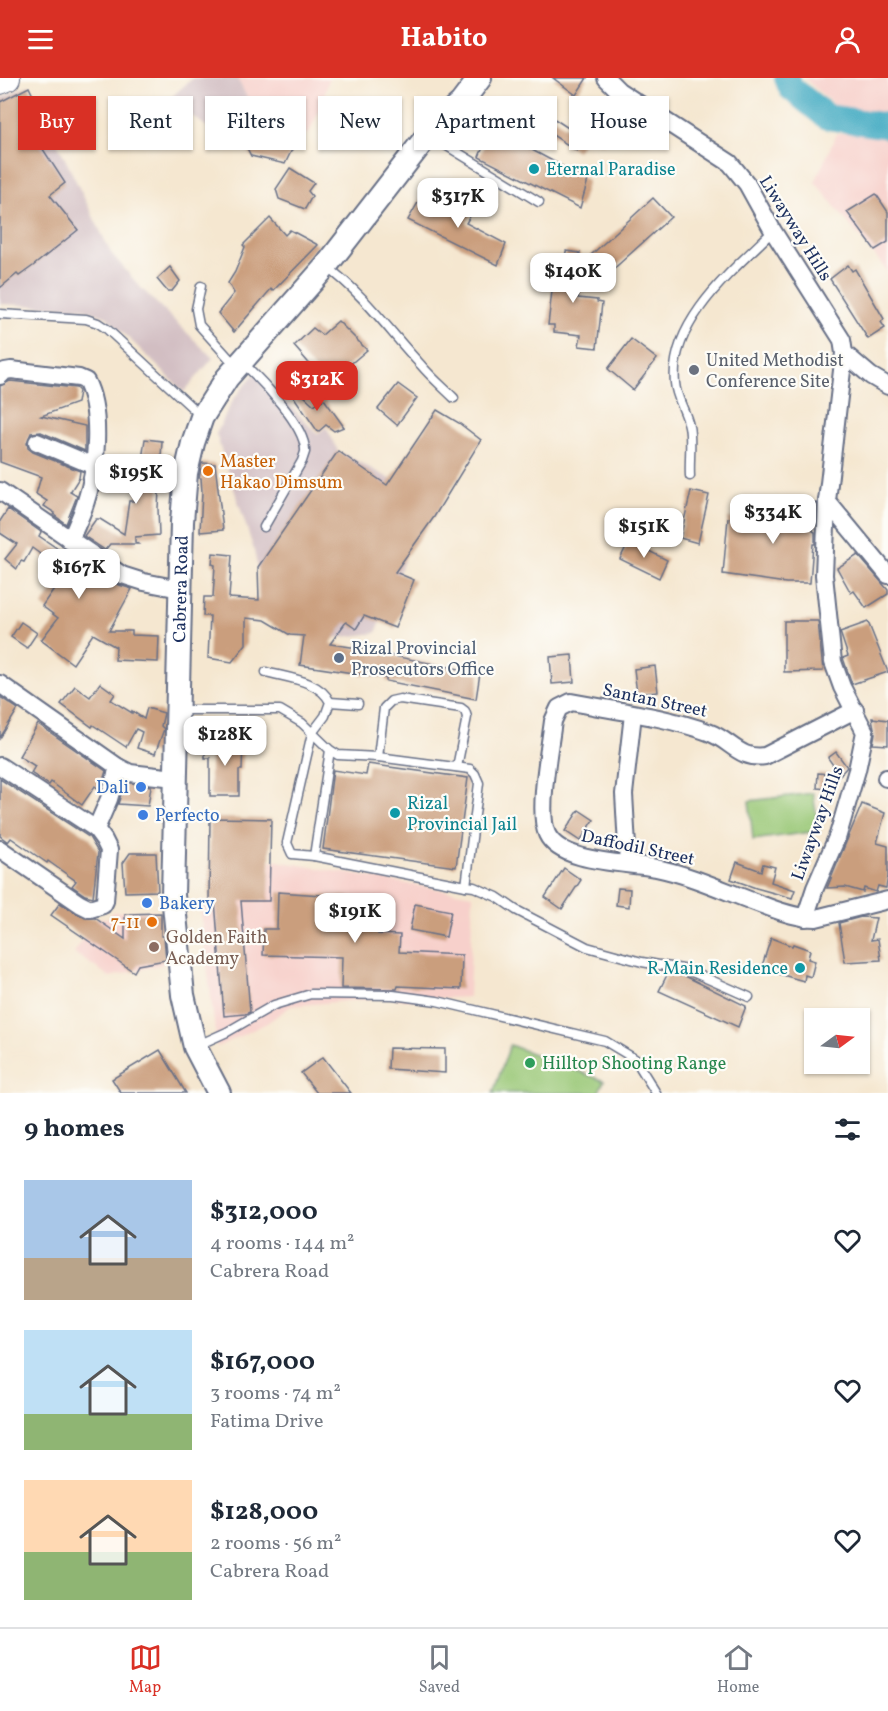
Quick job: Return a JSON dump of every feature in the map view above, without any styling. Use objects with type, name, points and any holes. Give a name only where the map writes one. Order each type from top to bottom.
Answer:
[{"type":"main road","points":[[0,81],[7,78]]},
{"type":"main road","name":"Cabrera Road","points":[[447,96],[460,78]]},
{"type":"main road","name":"Cabrera Road","points":[[466,96],[480,78]]},
{"type":"main road","name":"Cabrera Road","points":[[219,1093],[195,1047],[183,995],[173,895],[182,522],[186,472],[202,417],[227,378],[326,266],[416,150]]},
{"type":"street","name":"Liwayway Hills","points":[[606,78],[619,91],[730,163],[747,184],[773,231],[842,340],[844,353],[826,501],[824,575],[832,662],[865,732],[863,748],[838,835],[805,918]]},
{"type":"street","name":"Liwayway Hills","points":[[844,353],[871,376],[888,386]]},
{"type":"street","points":[[0,376],[4,371],[11,370],[79,378],[86,381],[92,392],[95,423],[94,466],[87,500],[70,540]]},
{"type":"street","points":[[38,442],[94,466]]},
{"type":"street","points":[[0,491],[127,578],[180,589]]},
{"type":"street","points":[[826,501],[888,575]]},
{"type":"street","points":[[0,684],[118,767],[130,773],[175,777]]},
{"type":"street","name":"Santan Street","points":[[571,702],[684,723],[717,735],[743,755],[754,758],[765,756],[855,710]]},
{"type":"street","name":"Daffodil Street","points":[[571,702],[559,708],[553,721],[543,808],[547,834],[558,846],[578,857],[656,868],[690,877],[749,901],[805,918],[816,918],[888,900]]},
{"type":"street","points":[[628,864],[624,794],[633,714]]},
{"type":"street","points":[[0,766],[96,829],[109,850],[110,860],[103,905],[90,909],[0,849]]},
{"type":"street","points":[[96,829],[109,799],[118,767]]},
{"type":"lane","points":[[460,150],[538,202]]},
{"type":"lane","points":[[690,476],[690,429],[676,392],[674,380],[675,359],[680,340],[696,314],[722,282],[773,231]]},
{"type":"lane","points":[[326,266],[341,277],[388,325],[420,365],[454,398]]},
{"type":"lane","points":[[201,286],[196,309],[199,325],[238,363],[262,381],[289,415],[301,435],[305,451],[302,461],[264,527]]},
{"type":"lane","points":[[0,315],[86,320],[98,323],[108,329],[202,417]]},
{"type":"lane","points":[[266,672],[313,685],[325,693],[330,702],[325,716],[312,733],[287,843],[292,854],[314,856],[474,887],[497,897],[516,910],[587,947],[642,962],[688,970],[749,997]]},
{"type":"lane","points":[[378,757],[384,708],[391,701],[400,699],[461,708],[465,711],[467,717],[457,767]]},
{"type":"lane","points":[[330,702],[358,704]]},
{"type":"lane","points":[[177,710],[280,710],[302,723],[330,750],[339,755],[378,757],[470,769],[479,783],[466,886]]},
{"type":"lane","points":[[314,856],[330,750]]},
{"type":"lane","points":[[195,1047],[274,1005],[311,994],[393,995],[437,1001],[605,1041],[635,1059],[656,1093]]},
{"type":"shaded area","points":[[193,78],[237,78],[246,96],[205,96],[205,125],[193,117],[193,96],[172,96]]},
{"type":"shaded area","points":[[237,78],[329,78],[324,96],[318,96],[318,113],[308,135],[306,134],[306,96],[246,96]]},
{"type":"shaded area","points":[[804,78],[888,78],[888,113],[874,113],[834,105]]},
{"type":"shaded area","points":[[29,85],[34,96],[18,96],[18,150],[61,150],[111,253],[141,288],[213,358],[184,392],[107,317],[82,308],[0,304],[0,98]]},
{"type":"shaded area","points":[[837,133],[888,134],[888,272],[815,182]]},
{"type":"shaded area","points":[[257,370],[317,434],[326,427],[338,451],[428,499],[376,633],[335,638],[290,635],[259,616],[258,571],[254,550],[216,434],[233,400]]},
{"type":"shaded area","points":[[271,860],[473,895],[469,997],[405,1000],[389,997],[291,1006],[267,1023],[217,1047],[200,907],[232,907],[232,901],[268,901]]},
{"type":"shaded area","points":[[155,911],[156,936],[160,936],[163,964],[110,977],[74,953],[98,918],[108,918],[113,912]]},
{"type":"green space","points":[[813,793],[819,831],[753,840],[749,801]]},
{"type":"green space","name":"Hilltop Shooting Range","points":[[510,1045],[604,1081],[598,1093],[493,1093]]},
{"type":"building","points":[[553,78],[587,78],[576,95]]},
{"type":"building","points":[[29,87],[33,96],[18,96],[18,150],[43,150],[65,183],[50,195],[78,230],[33,266],[19,276],[17,274],[0,288],[0,102]]},
{"type":"building","points":[[557,121],[569,128],[569,146],[557,138]]},
{"type":"building","points":[[248,150],[292,150],[285,164],[251,156]]},
{"type":"building","name":"Eternal Paradise","points":[[482,150],[532,150],[588,180],[580,208],[479,157]]},
{"type":"building","points":[[290,168],[314,183],[308,191],[312,196],[305,209],[279,199],[276,189]]},
{"type":"building","points":[[876,194],[888,212],[888,242],[875,250],[847,212]]},
{"type":"building","points":[[450,198],[473,211],[466,223],[506,244],[498,265],[408,220],[420,199],[443,212]]},
{"type":"building","points":[[653,198],[671,217],[608,274],[591,255]]},
{"type":"building","points":[[270,218],[285,235],[290,230],[318,245],[273,291],[271,289],[234,332],[218,313],[234,293],[228,283],[245,247],[243,245]]},
{"type":"building","points":[[566,251],[580,253],[576,286],[580,287],[578,298],[597,300],[602,303],[597,348],[579,346],[581,335],[554,332],[554,325],[548,325],[556,257],[565,259]]},
{"type":"building","points":[[848,265],[852,271],[855,269],[884,319],[881,322],[885,328],[868,339],[830,279]]},
{"type":"building","points":[[170,267],[180,281],[172,291],[167,291],[157,279]]},
{"type":"building","points":[[338,321],[367,350],[327,384],[294,346],[313,328],[322,335]]},
{"type":"building","points":[[631,339],[657,359],[633,390],[608,369]]},
{"type":"building","points":[[10,381],[76,388],[79,391],[77,403],[41,416],[85,426],[85,451],[41,432],[31,433],[27,443],[28,448],[33,452],[80,471],[79,478],[70,492],[77,496],[66,524],[44,506],[47,501],[36,494],[41,477],[0,462],[0,386]]},
{"type":"building","points":[[291,384],[314,405],[324,399],[344,427],[334,431],[326,425],[318,432],[287,387]]},
{"type":"building","points":[[398,384],[417,398],[397,425],[378,409]]},
{"type":"building","points":[[437,410],[481,440],[434,517],[395,572],[414,580],[395,628],[364,616],[356,629],[346,622],[330,644],[378,651],[378,653],[480,673],[476,699],[386,681],[386,678],[300,665],[304,636],[290,635],[265,620],[246,618],[246,644],[232,662],[208,658],[210,616],[203,616],[204,597],[213,597],[215,565],[212,564],[213,553],[232,555],[229,598],[259,600],[258,567],[338,451],[387,485]]},
{"type":"building","points":[[145,439],[162,441],[158,508],[159,535],[135,537],[135,542],[138,544],[110,544],[105,550],[84,536],[96,519],[100,519],[124,534],[129,501],[136,501]]},
{"type":"building","points":[[202,463],[215,464],[223,530],[200,532],[202,492],[201,478],[199,478]]},
{"type":"building","points":[[691,491],[709,495],[698,543],[680,538]]},
{"type":"building","points":[[780,499],[816,503],[813,531],[815,532],[815,544],[813,544],[810,583],[786,583],[723,574],[728,518],[777,523]]},
{"type":"building","points":[[8,509],[41,532],[39,536],[64,553],[59,568],[32,548],[17,569],[5,559],[17,544],[0,533],[0,521]]},
{"type":"building","points":[[629,541],[667,560],[659,578],[620,559]]},
{"type":"building","points":[[71,552],[116,584],[132,589],[109,631],[132,631],[132,635],[159,636],[158,662],[115,660],[116,647],[93,634],[73,664],[41,640],[58,618],[42,606],[64,574],[59,568]]},
{"type":"building","points":[[858,555],[888,590],[888,594],[866,608],[854,591],[851,593],[837,568]]},
{"type":"building","points":[[784,621],[818,621],[823,671],[784,672]]},
{"type":"building","points":[[21,622],[37,633],[27,648],[11,637]]},
{"type":"building","points":[[868,622],[888,672],[852,684],[843,658],[848,656],[840,632]]},
{"type":"building","points":[[572,655],[574,682],[552,684],[550,657]]},
{"type":"building","points":[[655,666],[658,692],[637,694],[634,669]]},
{"type":"building","points":[[100,683],[115,694],[111,700],[144,719],[147,708],[164,713],[161,726],[164,729],[155,754],[137,748],[142,732],[136,729],[126,747],[93,725],[92,727],[61,704],[75,686],[90,697]]},
{"type":"building","points":[[0,697],[18,709],[0,738]]},
{"type":"building","points":[[872,718],[888,720],[888,745],[873,744],[875,733]]},
{"type":"building","points":[[38,724],[106,771],[100,790],[95,786],[82,805],[51,782],[49,785],[31,773],[35,766],[19,756]]},
{"type":"building","points":[[211,740],[243,741],[242,770],[239,770],[239,796],[210,796],[210,758],[205,758],[205,744],[211,744]]},
{"type":"building","points":[[836,752],[847,767],[840,775],[828,758]]},
{"type":"building","name":"Rizal Provincial Jail","points":[[368,764],[468,778],[456,867],[323,849],[333,770],[366,775]]},
{"type":"building","points":[[818,773],[839,775],[829,782],[828,789],[817,788]]},
{"type":"building","points":[[0,779],[89,837],[98,852],[93,897],[85,895],[72,886],[76,881],[48,861],[47,863],[11,838],[8,842],[0,836]]},
{"type":"building","points":[[125,782],[151,786],[148,806],[118,804]]},
{"type":"building","points":[[862,804],[885,813],[877,843],[888,846],[886,888],[878,886],[876,892],[864,888],[863,892],[845,887],[827,888]]},
{"type":"building","points":[[579,810],[594,820],[580,841],[565,831]]},
{"type":"building","points":[[210,818],[271,819],[269,901],[241,901],[250,1012],[245,1014],[224,1016],[215,901],[209,901]]},
{"type":"building","points":[[130,853],[156,853],[158,891],[125,892],[123,863]]},
{"type":"building","points":[[737,862],[761,871],[763,864],[775,867],[771,882],[795,890],[792,898],[731,879]]},
{"type":"building","points":[[564,868],[581,880],[562,909],[545,897]]},
{"type":"building","points":[[618,888],[630,889],[629,907],[616,905]]},
{"type":"building","points":[[278,892],[380,899],[378,934],[400,935],[399,952],[462,955],[461,989],[398,986],[397,989],[341,988],[342,957],[263,955],[264,929],[277,929]]},
{"type":"building","points":[[60,903],[85,918],[95,918],[125,939],[125,914],[161,913],[161,936],[164,936],[166,960],[138,965],[134,972],[51,915]]},
{"type":"building","points":[[415,904],[451,911],[446,937],[410,930]]},
{"type":"building","points":[[861,917],[876,918],[871,940],[878,939],[881,960],[845,962],[839,923]]},
{"type":"building","points":[[771,938],[810,950],[808,959],[815,961],[811,977],[805,975],[804,981],[761,969]]},
{"type":"building","points":[[668,973],[685,976],[746,1006],[738,1027],[659,991]]},
{"type":"building","points":[[389,1048],[445,1049],[445,1073],[388,1069]]},
{"type":"building","points":[[160,1050],[186,1093],[121,1093],[112,1079]]},
{"type":"building","points":[[323,1057],[351,1093],[317,1093],[301,1073]]},
{"type":"waterway","points":[[787,78],[791,88],[827,117],[888,126]]},
{"type":"place","name":"Eternal Paradise","points":[[534,169]]},
{"type":"place","name":"United Methodist Conference Site","points":[[694,370]]},
{"type":"place","name":"Master Hakao Dimsum","points":[[208,471]]},
{"type":"place","name":"Rizal Provincial Prosecutors Office","points":[[339,658]]},
{"type":"place","name":"Dali","points":[[141,787]]},
{"type":"place","name":"Rizal Provincial Jail","points":[[395,813]]},
{"type":"place","name":"Perfecto","points":[[143,815]]},
{"type":"place","name":"Bakery","points":[[147,903]]},
{"type":"place","name":"7-11","points":[[152,922]]},
{"type":"place","name":"Golden Faith Academy","points":[[154,947]]},
{"type":"place","name":"R Main Residence","points":[[800,968]]},
{"type":"place","name":"Hilltop Shooting Range","points":[[530,1063]]}]
